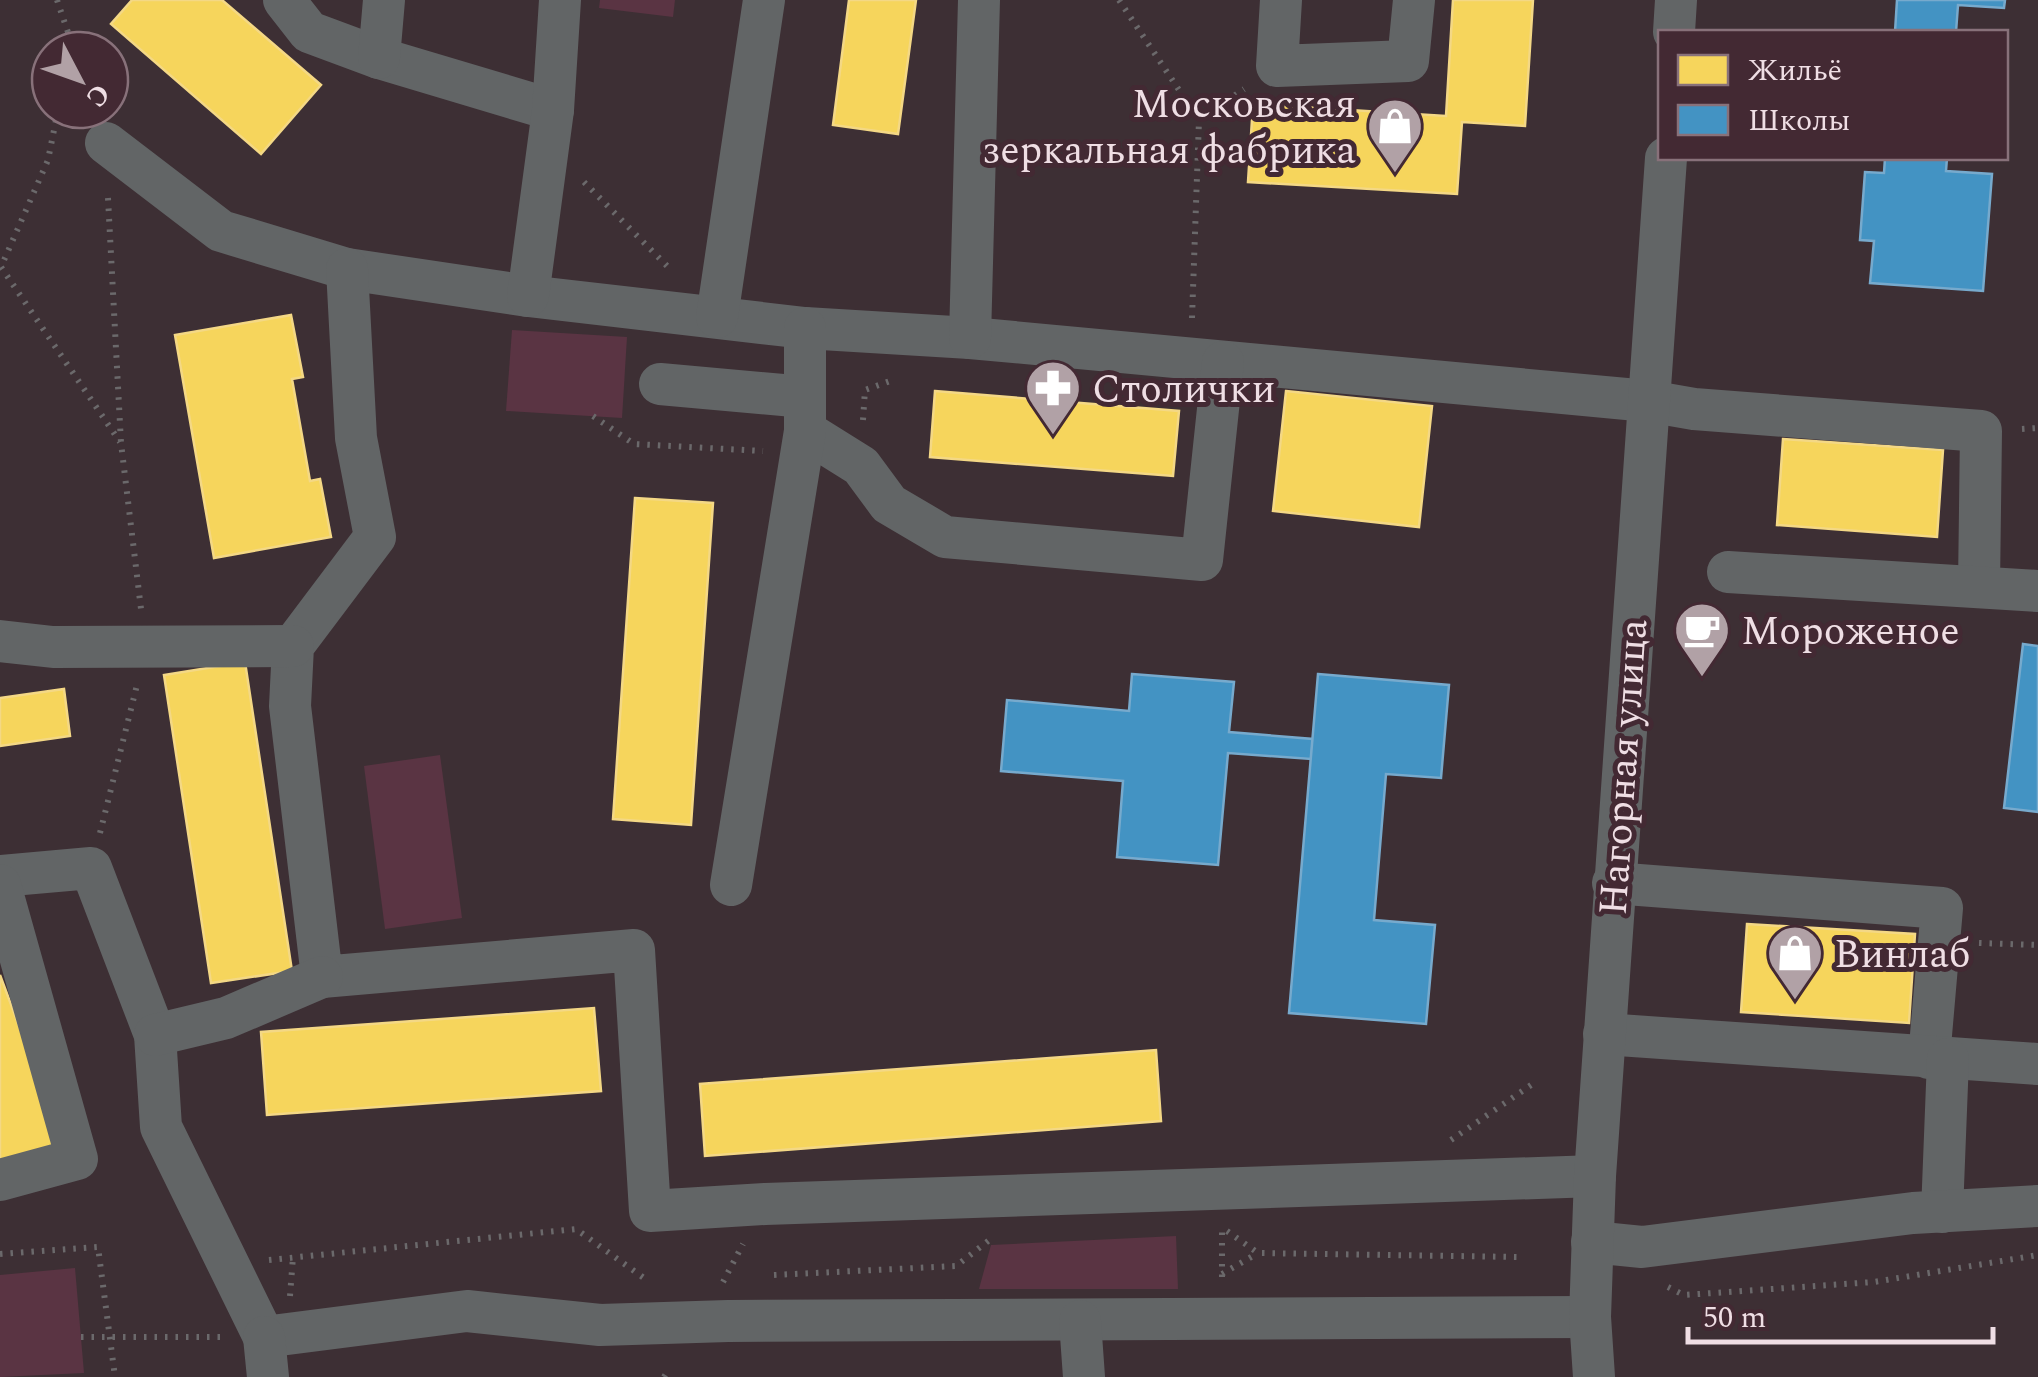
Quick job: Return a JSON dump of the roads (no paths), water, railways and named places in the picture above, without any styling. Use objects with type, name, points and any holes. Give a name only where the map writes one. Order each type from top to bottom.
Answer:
[{"type":"street","points":[[284,0],[309,32],[551,127]]},
{"type":"street","points":[[379,58],[384,0]]},
{"type":"street","points":[[528,296],[551,127],[560,0]]},
{"type":"street","points":[[717,317],[764,0]]},
{"type":"street","points":[[970,338],[979,0]]},
{"type":"street","points":[[1281,0],[1276,66],[1408,61],[1414,0]]},
{"type":"street","points":[[1674,30],[1676,0]]},
{"type":"street","points":[[106,143],[221,231],[346,269],[528,296],[805,328],[970,338],[1648,401],[1694,409],[1981,431],[1978,586]]},
{"type":"street","name":"Нагорная улица","points":[[1594,1377],[1590,1317],[1595,1176],[1666,160]]},
{"type":"street","points":[[322,977],[290,706],[293,646],[375,537],[356,438],[346,269]]},
{"type":"street","points":[[731,885],[805,414],[805,328]]},
{"type":"street","points":[[660,384],[805,414],[861,466],[889,504],[946,537],[1202,560],[1207,360]]},
{"type":"street","points":[[1728,572],[2038,591]]},
{"type":"street","points":[[0,641],[53,648],[293,646]]},
{"type":"street","points":[[0,876],[91,868],[155,1034],[161,1127],[228,1264],[266,1357],[467,1311],[600,1325],[1590,1317]]},
{"type":"street","points":[[1614,882],[1942,908],[1942,1212]]},
{"type":"street","points":[[0,886],[77,1159],[0,1180]]},
{"type":"street","points":[[155,1034],[226,1018],[322,977],[634,950],[650,1211],[1595,1176]]},
{"type":"street","points":[[1604,1034],[2038,1064]]},
{"type":"street","points":[[1592,1242],[1642,1248],[1942,1212],[2038,1206]]},
{"type":"street","points":[[1080,1321],[1084,1377]]},
{"type":"place","name":"Московская зеркальная фабрика","points":[[1395,175]]},
{"type":"place","name":"Столички","points":[[1053,437]]},
{"type":"place","name":"Мороженое","points":[[1702,679]]},
{"type":"place","name":"Винлаб","points":[[1795,1002]]}]
